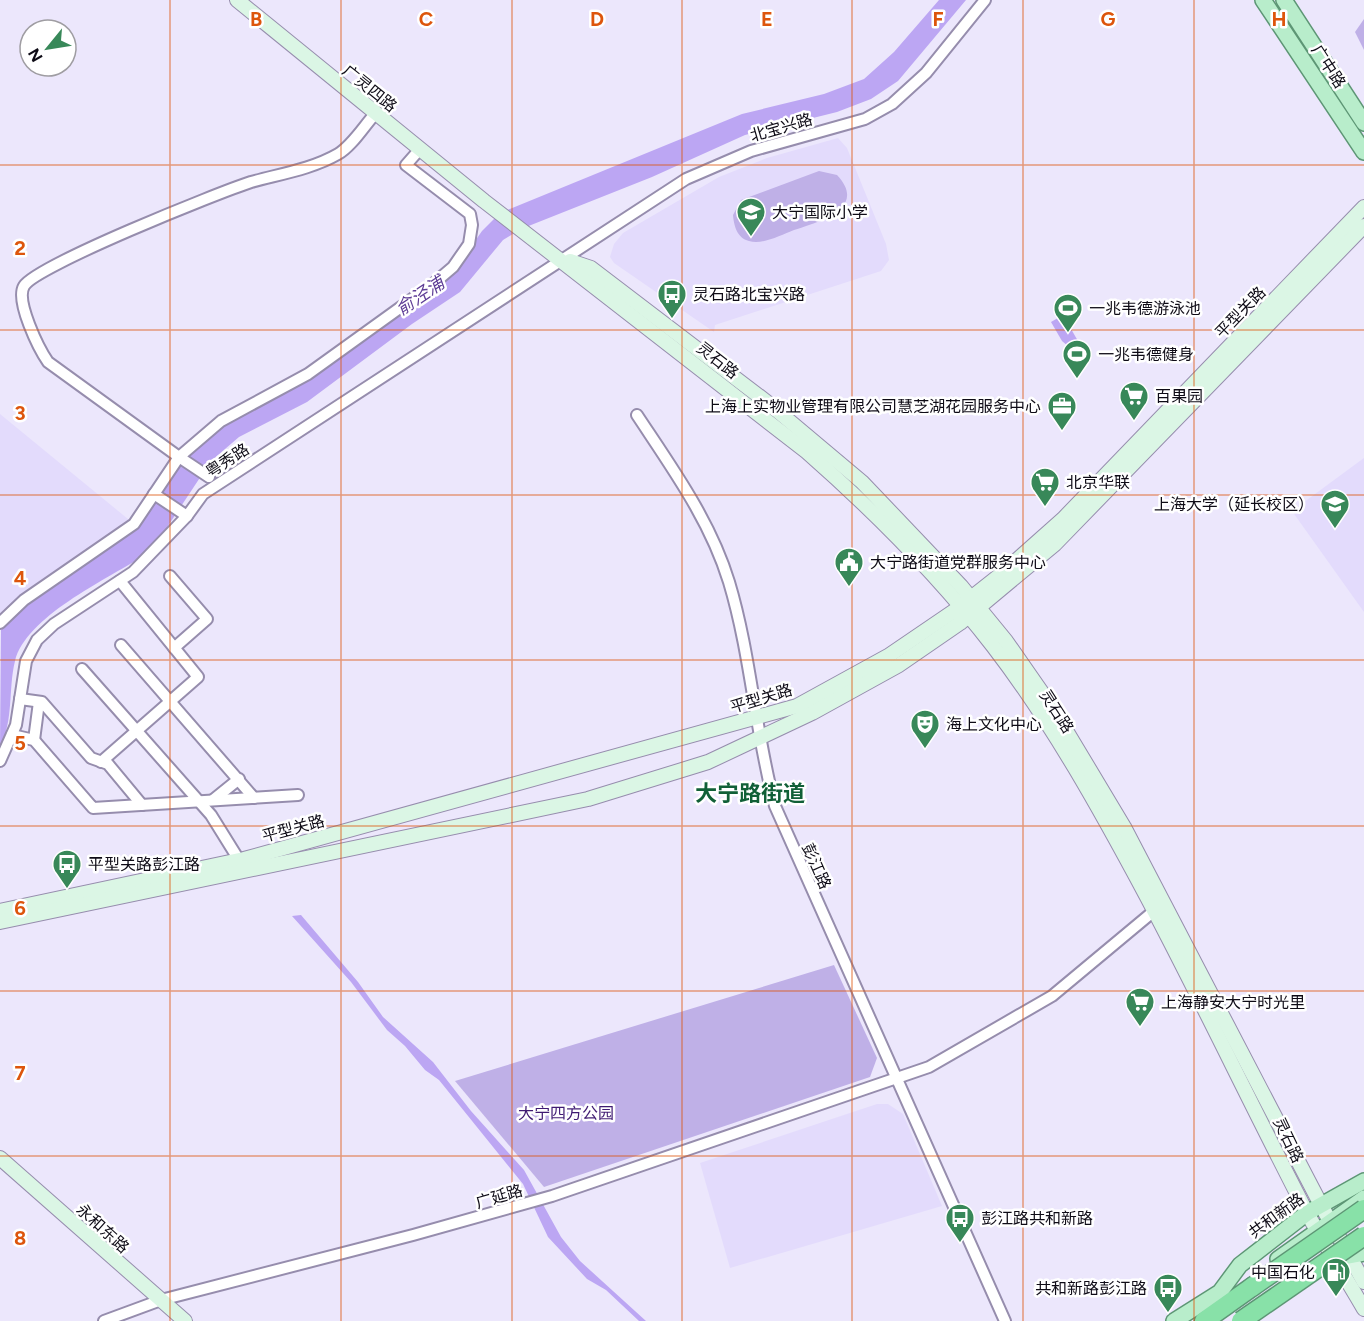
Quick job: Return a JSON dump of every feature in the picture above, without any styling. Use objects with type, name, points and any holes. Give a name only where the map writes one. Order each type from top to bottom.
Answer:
[{"type":"highway","points":[[1204,1321],[1364,1209]]},
{"type":"highway","points":[[1240,1321],[1364,1237]]},
{"type":"highway","points":[[1265,1304],[1354,1255]]},
{"type":"main road","name":"广中路","points":[[1263,0],[1364,152]]},
{"type":"main road","name":"广中路","points":[[1284,0],[1364,123]]},
{"type":"main road","name":"共和新路","points":[[1220,1292],[1240,1265],[1314,1209],[1364,1181]]},
{"type":"main road","name":"共和新路","points":[[1174,1321],[1220,1292],[1254,1278],[1323,1225],[1364,1198]]},
{"type":"main road","points":[[1240,1321],[1270,1300],[1354,1255],[1364,1237]]},
{"type":"street","name":"广灵四路","points":[[237,0],[375,114],[542,246]]},
{"type":"street","name":"北宝兴路","points":[[562,259],[665,191],[714,165],[773,144],[855,122],[892,104],[926,73],[985,0]]},
{"type":"street","points":[[209,477],[48,362],[39,349],[21,297],[23,286],[31,278],[61,260],[249,183],[321,162],[340,153],[375,114]]},
{"type":"street","points":[[0,623],[24,600],[134,524],[181,458],[221,422],[309,374],[453,267],[468,244],[472,225],[470,214],[406,165],[420,149]]},
{"type":"street","name":"平型关路","points":[[0,911],[239,860],[797,706],[970,608],[1063,519],[1364,207]]},
{"type":"street","name":"平型关路","points":[[0,922],[588,799],[708,762],[852,693],[899,665],[970,608],[1047,551],[1092,508],[1364,226]]},
{"type":"street","name":"灵石路","points":[[542,246],[562,259],[807,452],[856,495],[970,608],[1052,707],[1096,777],[1214,996],[1314,1209]]},
{"type":"street","name":"粤秀路","points":[[0,761],[12,735],[26,662],[37,640],[54,624],[133,572],[187,516],[203,494],[562,259]]},
{"type":"street","name":"彭江路","points":[[637,415],[693,499],[713,542],[729,582],[758,717],[768,777],[786,834],[1005,1321]]},
{"type":"street","points":[[154,494],[187,516]]},
{"type":"street","points":[[170,576],[207,619],[174,648]]},
{"type":"street","points":[[101,762],[198,677],[120,581]]},
{"type":"street","name":"灵石路","points":[[970,608],[1083,781],[1314,1209],[1323,1225],[1354,1255],[1364,1282]]},
{"type":"street","points":[[121,645],[254,798]]},
{"type":"street","points":[[82,669],[198,801],[239,860]]},
{"type":"street","points":[[20,699],[42,702],[91,758],[108,764],[142,805]]},
{"type":"street","points":[[34,740],[39,702]]},
{"type":"street","points":[[12,735],[34,740],[93,808],[298,795]]},
{"type":"street","points":[[213,801],[239,779]]},
{"type":"street","name":"广延路","points":[[104,1321],[161,1300],[520,1206],[929,1067],[1052,996],[1154,911]]},
{"type":"street","name":"永和东路","points":[[0,1158],[185,1321]]},
{"type":"street","name":"灵石路","points":[[1354,1255],[1364,1309]]},
{"type":"shaded area","name":"大宁国际小学","points":[[838,138],[847,148],[886,244],[889,260],[881,271],[715,325],[714,332],[614,263],[610,257],[614,244],[623,233],[719,177],[767,158]]},
{"type":"shaded area","points":[[0,414],[134,524],[0,623]]},
{"type":"shaded area","name":"上海大学（延长校区）","points":[[1364,458],[1364,612],[1292,511]]},
{"type":"shaded area","points":[[877,1104],[888,1104],[903,1114],[942,1206],[730,1268],[700,1163]]},
{"type":"green space","points":[[1364,19],[1364,50],[1355,32]]},
{"type":"green space","points":[[819,171],[837,175],[845,187],[847,197],[844,205],[836,212],[815,223],[766,241],[749,241],[739,234],[733,215],[741,200]]},
{"type":"green space","name":"大宁四方公园","points":[[834,965],[877,1058],[870,1077],[544,1187],[455,1081]]},
{"type":"water","name":"俞泾浦","points":[[939,0],[966,0],[898,81],[871,99],[837,112],[745,135],[652,177],[521,229],[503,240],[460,292],[412,324],[307,402],[239,437],[211,461],[156,544],[142,557],[69,601],[34,629],[22,645],[15,661],[9,715],[0,747],[1,630],[13,614],[136,530],[195,445],[208,434],[255,408],[461,261],[482,231],[500,213],[742,114],[824,94],[864,79],[894,52]]},
{"type":"water","points":[[1063,315],[1086,355],[1082,358],[1062,341],[1051,322]]},
{"type":"water","points":[[301,915],[358,982],[383,1017],[433,1062],[471,1111],[524,1170],[561,1237],[580,1261],[646,1321],[639,1321],[606,1290],[587,1279],[548,1237],[523,1184],[439,1080],[425,1070],[405,1046],[387,1030],[351,982],[292,916]]},
{"type":"place","name":"大宁国际小学","points":[[751,238]]},
{"type":"place","name":"灵石路北宝兴路","points":[[672,320]]},
{"type":"place","name":"一兆韦德游泳池","points":[[1068,334]]},
{"type":"place","name":"一兆韦德健身","points":[[1077,380]]},
{"type":"place","name":"百果园","points":[[1134,422]]},
{"type":"place","name":"上海上实物业管理有限公司慧芝湖花园服务中心","points":[[1062,432]]},
{"type":"place","name":"北京华联","points":[[1045,508]]},
{"type":"place","name":"上海大学（延长校区）","points":[[1335,530]]},
{"type":"place","name":"大宁路街道党群服务中心","points":[[849,588]]},
{"type":"place","name":"海上文化中心","points":[[925,750]]},
{"type":"place","name":"平型关路彭江路","points":[[67,890]]},
{"type":"place","name":"上海静安大宁时光里","points":[[1140,1028]]},
{"type":"place","name":"彭江路共和新路","points":[[960,1244]]},
{"type":"place","name":"中国石化","points":[[1336,1298]]},
{"type":"place","name":"共和新路彭江路","points":[[1168,1314]]},
{"type":"district","name":"大宁路街道","points":[[750,793]]}]
